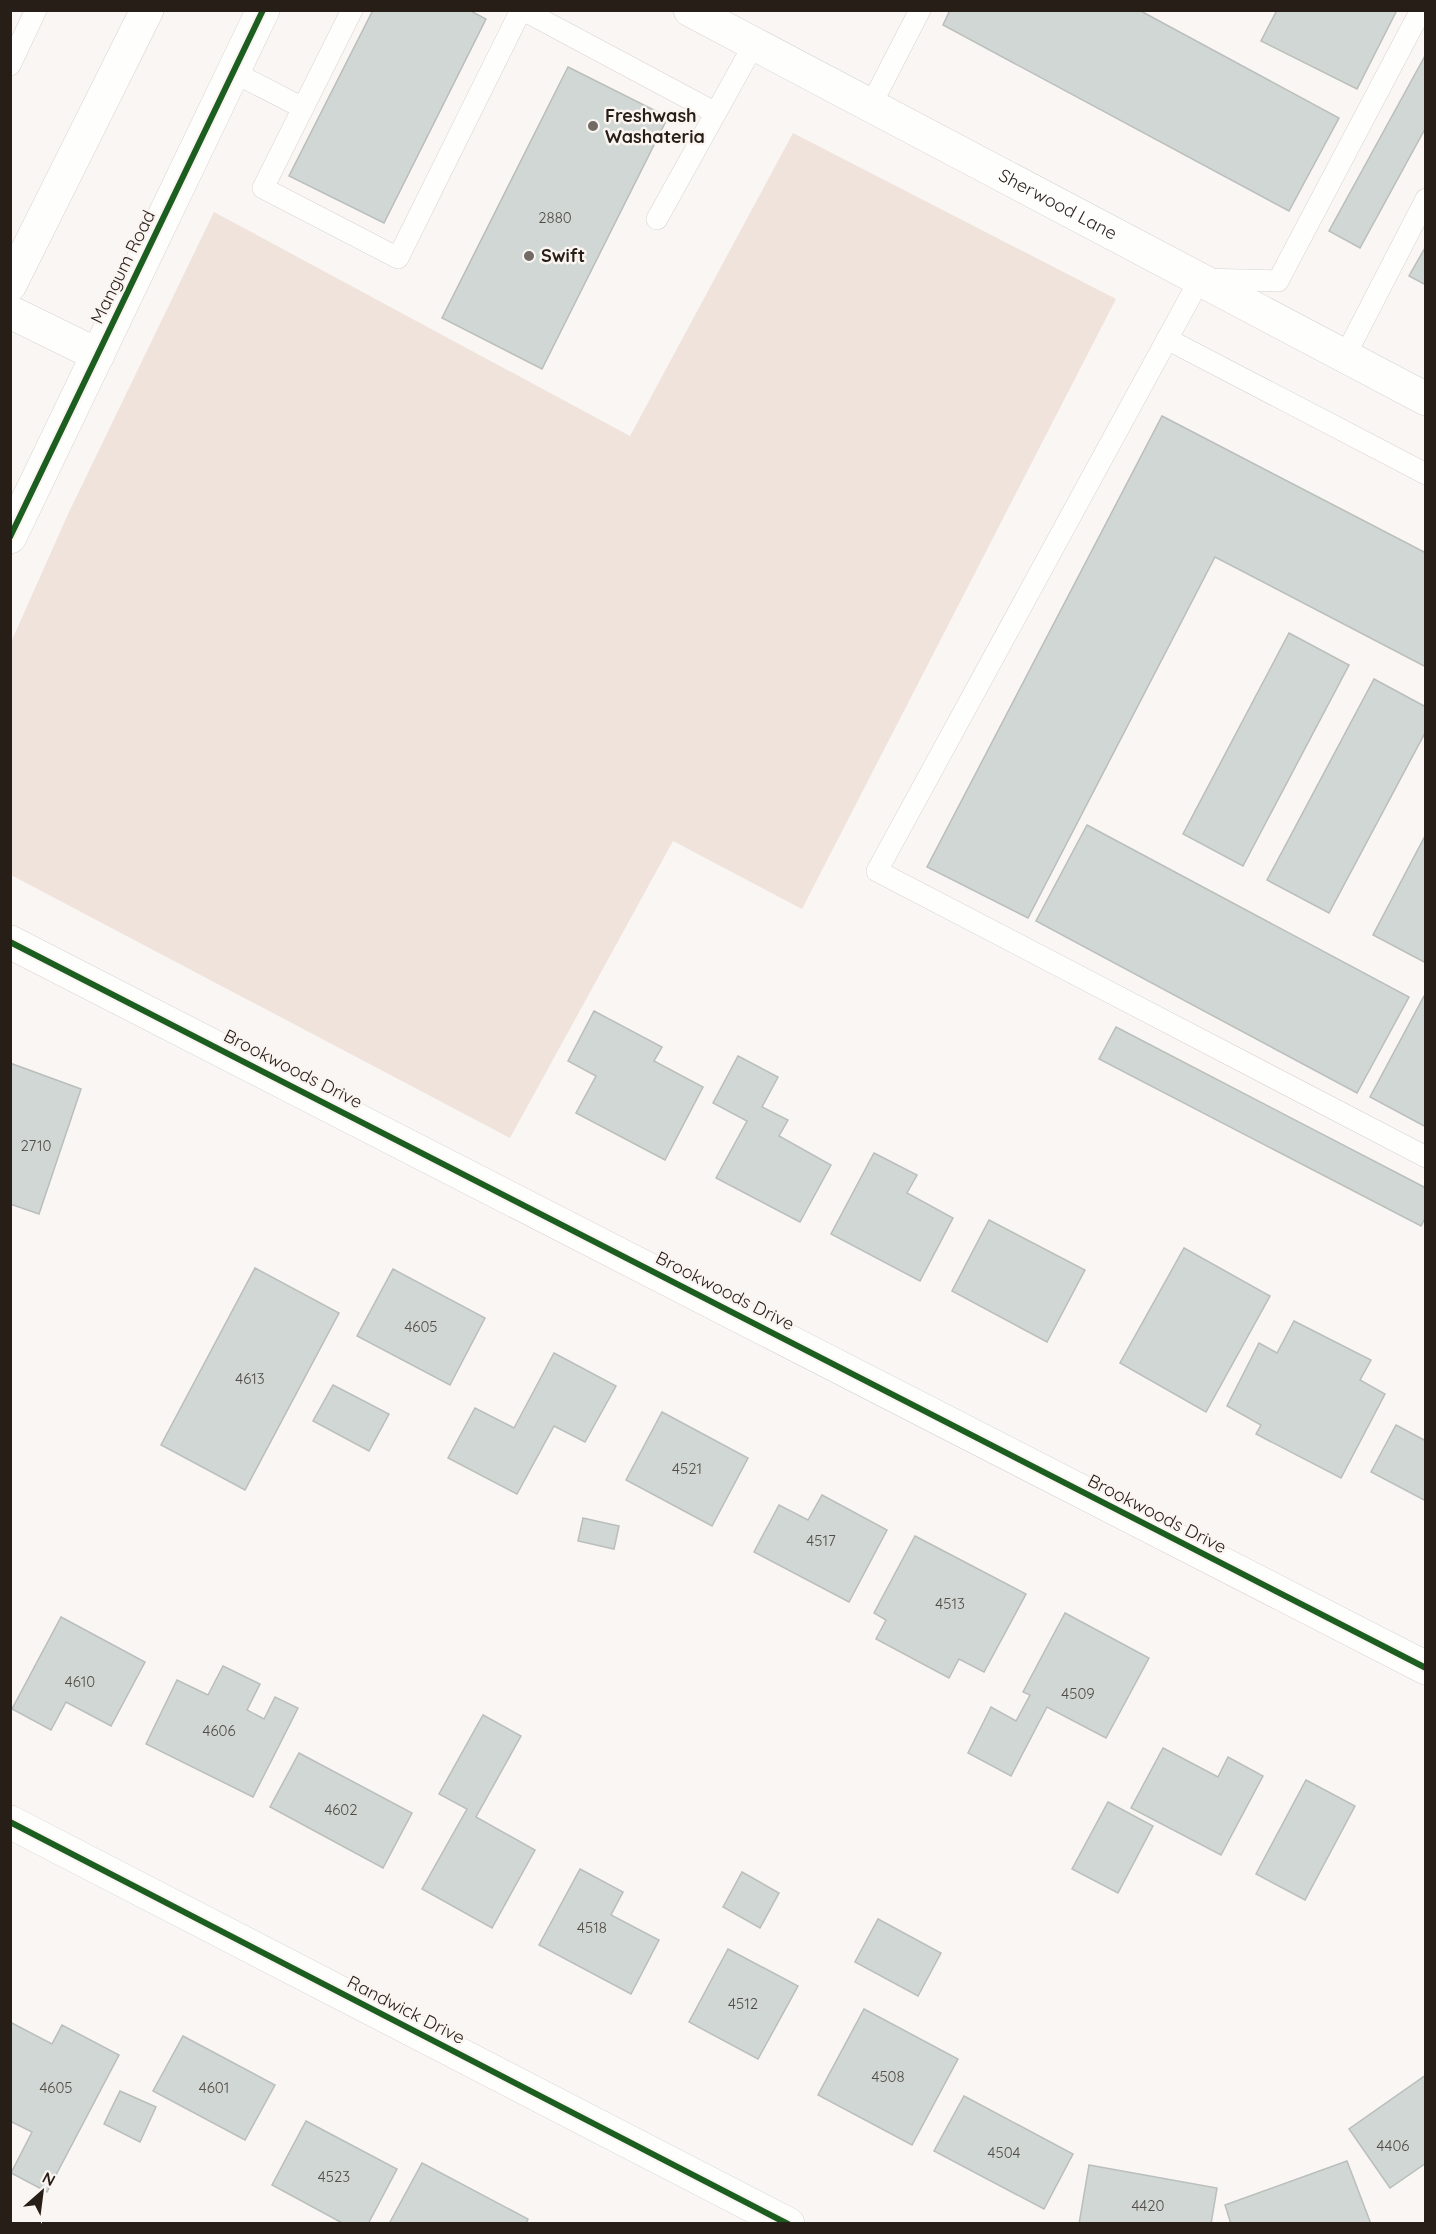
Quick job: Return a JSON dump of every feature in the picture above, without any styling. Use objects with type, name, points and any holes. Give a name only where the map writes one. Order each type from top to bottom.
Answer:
[{"type":"street","points":[[10,285],[147,10]]},
{"type":"street","name":"Mangum Road","points":[[10,537],[263,10]]},
{"type":"street","name":"Sherwood Lane","points":[[690,10],[1425,399]]},
{"type":"street","points":[[10,312],[98,355]]},
{"type":"street","name":"Brookwoods Drive","points":[[10,942],[1425,1668]]},
{"type":"street","name":"Randwick Drive","points":[[10,1822],[788,2223]]},
{"type":"lane","points":[[10,64],[36,10]]},
{"type":"lane","points":[[352,10],[263,188],[398,258],[522,10],[714,112]]},
{"type":"lane","points":[[871,105],[920,10]]},
{"type":"lane","points":[[1421,10],[1278,281],[1200,279],[877,872],[1425,1157]]},
{"type":"lane","points":[[657,219],[714,112],[754,44]]},
{"type":"lane","points":[[233,72],[303,108]]},
{"type":"lane","points":[[1345,356],[1425,199]]},
{"type":"lane","points":[[1167,339],[1425,474]]},
{"type":"shaded area","points":[[793,133],[1116,299],[802,909],[673,841],[510,1138],[11,875],[11,642],[69,512],[214,212],[630,436]]},
{"type":"building","points":[[373,10],[469,10],[486,19],[384,223],[289,176]]},
{"type":"building","points":[[950,10],[1139,10],[1339,118],[1289,211],[943,25]]},
{"type":"building","points":[[1277,10],[1397,10],[1357,89],[1261,41]]},
{"type":"building","points":[[1426,54],[1426,127],[1360,248],[1329,231]]},
{"type":"building","points":[[568,67],[668,117],[542,369],[442,318]]},
{"type":"building","points":[[1426,246],[1426,285],[1409,276]]},
{"type":"building","points":[[1162,416],[1426,553],[1426,667],[1215,557],[1028,918],[927,867]]},
{"type":"building","points":[[1289,633],[1349,665],[1243,866],[1183,834]]},
{"type":"building","points":[[1374,679],[1426,707],[1426,731],[1329,913],[1267,880]]},
{"type":"building","points":[[1087,825],[1409,997],[1357,1093],[1036,921]]},
{"type":"building","points":[[1426,834],[1426,963],[1373,935]]},
{"type":"building","points":[[1426,996],[1426,1127],[1370,1097]]},
{"type":"building","points":[[594,1011],[662,1047],[654,1061],[703,1087],[665,1160],[576,1113],[596,1076],[568,1061]]},
{"type":"building","points":[[1116,1027],[1426,1188],[1426,1216],[1421,1226],[1099,1059]]},
{"type":"building","points":[[738,1056],[778,1077],[762,1107],[788,1120],[779,1136],[831,1165],[800,1222],[716,1178],[747,1121],[713,1103]]},
{"type":"building","points":[[10,1063],[81,1089],[39,1214],[10,1204]]},
{"type":"building","points":[[874,1153],[917,1175],[907,1193],[953,1218],[920,1281],[831,1234]]},
{"type":"building","points":[[989,1220],[1085,1270],[1047,1342],[952,1291]]},
{"type":"building","points":[[1184,1248],[1270,1296],[1206,1412],[1120,1363]]},
{"type":"building","points":[[255,1268],[339,1313],[245,1490],[161,1445]]},
{"type":"building","points":[[393,1269],[485,1318],[450,1385],[357,1336]]},
{"type":"building","points":[[1294,1321],[1371,1360],[1360,1380],[1385,1394],[1341,1478],[1256,1434],[1261,1425],[1227,1406],[1259,1343],[1277,1353]]},
{"type":"building","points":[[554,1353],[616,1386],[585,1442],[554,1426],[517,1494],[448,1458],[475,1408],[514,1428]]},
{"type":"building","points":[[333,1385],[389,1414],[369,1451],[313,1421]]},
{"type":"building","points":[[662,1412],[748,1458],[712,1526],[626,1480]]},
{"type":"building","points":[[1396,1425],[1426,1441],[1426,1501],[1371,1472]]},
{"type":"building","points":[[822,1495],[887,1530],[849,1602],[754,1552],[779,1505],[808,1520]]},
{"type":"building","points":[[583,1518],[619,1526],[614,1549],[578,1541]]},
{"type":"building","points":[[915,1536],[1026,1594],[984,1672],[959,1659],[949,1678],[876,1639],[886,1620],[874,1613]]},
{"type":"building","points":[[1065,1613],[1149,1658],[1106,1738],[1047,1707],[1011,1776],[968,1753],[991,1707],[1016,1721],[1030,1695],[1023,1692]]},
{"type":"building","points":[[61,1617],[145,1662],[111,1726],[66,1702],[51,1730],[12,1709]]},
{"type":"building","points":[[223,1666],[260,1684],[247,1710],[264,1719],[275,1697],[298,1708],[253,1797],[146,1744],[177,1680],[208,1695]]},
{"type":"building","points":[[483,1715],[521,1736],[476,1817],[535,1850],[492,1928],[422,1889],[467,1809],[439,1794]]},
{"type":"building","points":[[1163,1748],[1218,1777],[1228,1757],[1263,1776],[1221,1855],[1131,1808]]},
{"type":"building","points":[[299,1753],[412,1813],[383,1868],[270,1807]]},
{"type":"building","points":[[1306,1780],[1355,1806],[1305,1900],[1256,1874]]},
{"type":"building","points":[[1108,1802],[1153,1826],[1118,1893],[1072,1869]]},
{"type":"building","points":[[580,1869],[623,1892],[611,1915],[659,1940],[631,1994],[539,1945]]},
{"type":"building","points":[[742,1872],[779,1893],[760,1928],[723,1907]]},
{"type":"building","points":[[878,1919],[941,1953],[918,1996],[855,1962]]},
{"type":"building","points":[[728,1949],[798,1986],[758,2059],[689,2022]]},
{"type":"building","points":[[864,2009],[958,2059],[912,2145],[818,2095]]},
{"type":"building","points":[[10,2022],[52,2044],[62,2025],[119,2055],[47,2192],[11,2173],[32,2132],[10,2121]]},
{"type":"building","points":[[183,2036],[275,2085],[245,2140],[153,2091]]},
{"type":"building","points":[[1426,2075],[1426,2163],[1390,2188],[1349,2129]]},
{"type":"building","points":[[120,2091],[156,2107],[140,2142],[104,2124]]},
{"type":"building","points":[[964,2096],[1073,2154],[1044,2209],[934,2151]]},
{"type":"building","points":[[306,2121],[397,2169],[368,2224],[344,2224],[272,2185]]},
{"type":"building","points":[[1347,2161],[1371,2224],[1231,2224],[1225,2205]]},
{"type":"building","points":[[422,2163],[528,2219],[526,2224],[389,2224]]},
{"type":"building","points":[[1089,2165],[1217,2188],[1211,2224],[1079,2224]]},
{"type":"cycle path","points":[[10,537],[263,10]]},
{"type":"cycle path","points":[[10,942],[1426,1668]]},
{"type":"cycle path","points":[[10,1822],[788,2224]]},
{"type":"place","name":"Freshwash Washateria","points":[[593,126]]},
{"type":"place","name":"Swift","points":[[529,256]]}]
